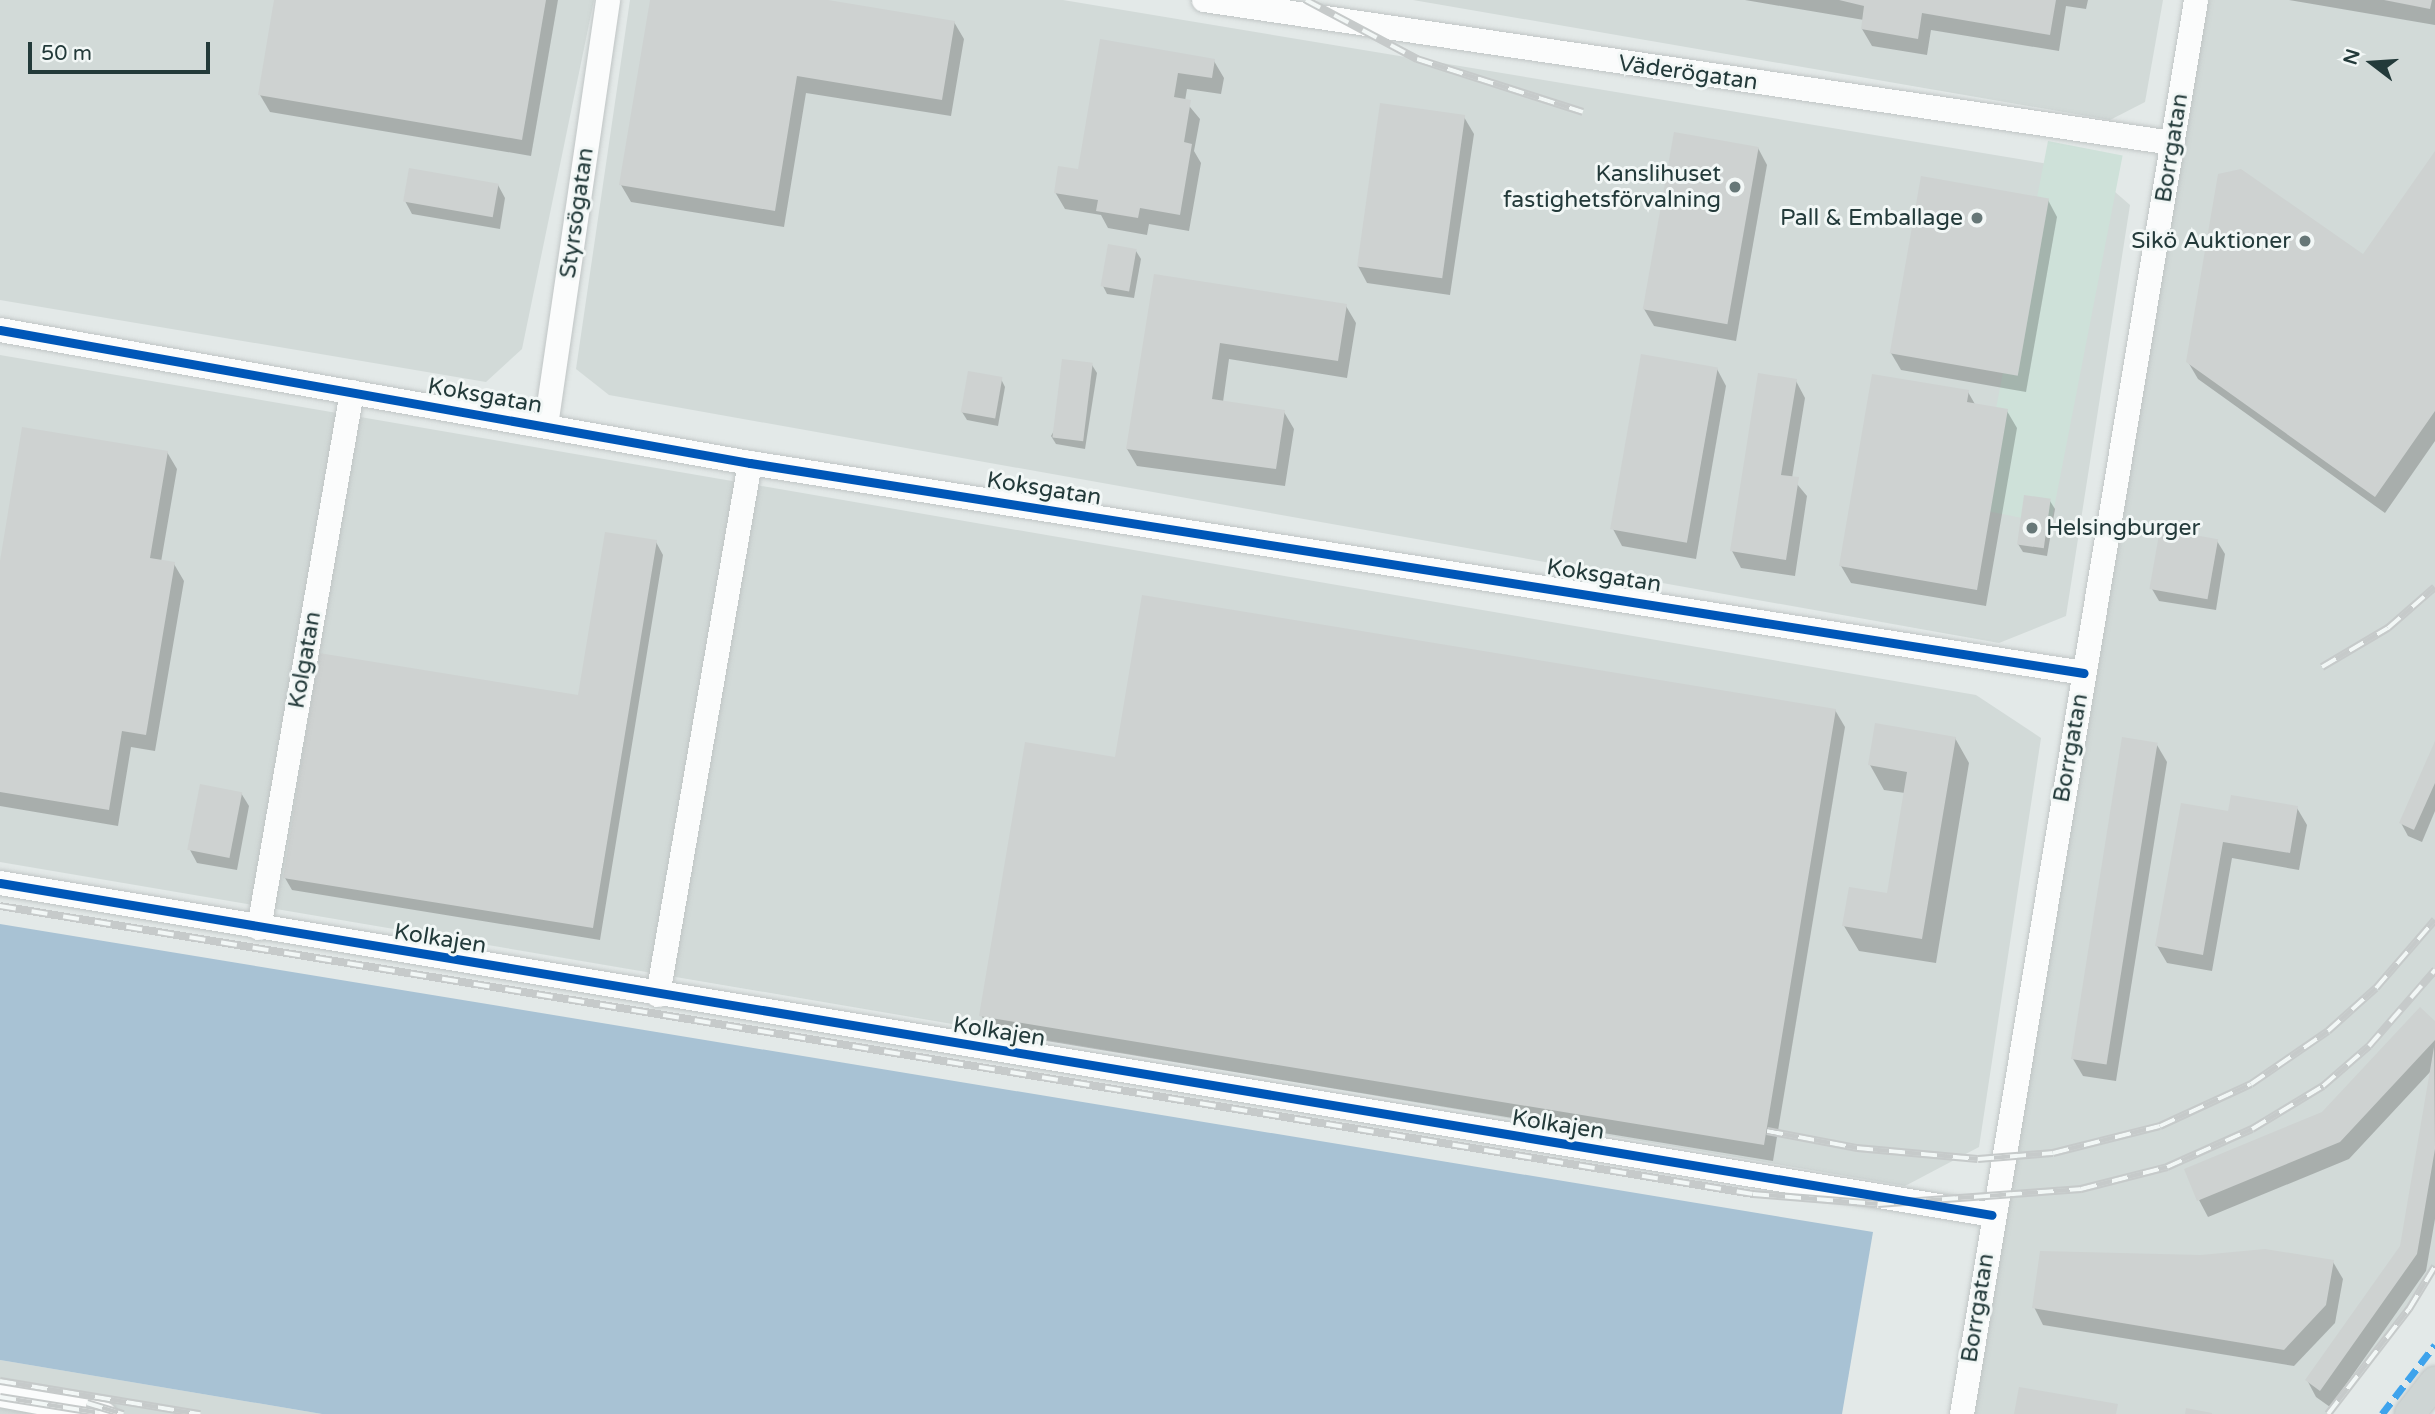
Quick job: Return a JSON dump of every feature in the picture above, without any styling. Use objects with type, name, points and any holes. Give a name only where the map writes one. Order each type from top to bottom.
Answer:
[{"type":"main road","points":[[2410,1414],[2435,1382]]},
{"type":"street","name":"Styrsögatan","points":[[547,426],[608,0]]},
{"type":"street","name":"Väderögatan","points":[[1204,0],[2172,143]]},
{"type":"street","name":"Borrgatan","points":[[1962,1414],[1992,1215],[2196,0]]},
{"type":"street","name":"Koksgatan","points":[[0,330],[750,463],[2084,673]]},
{"type":"street","name":"Kolgatan","points":[[259,928],[352,392]]},
{"type":"street","points":[[658,995],[750,463]]},
{"type":"street","name":"Kolkajen","points":[[0,883],[658,995],[1992,1215]]},
{"type":"street","points":[[0,1395],[104,1414]]},
{"type":"shaded area","points":[[0,0],[594,0],[522,349],[486,382],[0,300]]},
{"type":"shaded area","points":[[630,0],[1063,0],[2091,171],[2130,205],[2066,616],[1999,643],[609,395],[576,369]]},
{"type":"shaded area","points":[[1413,0],[2163,0],[2145,102],[2110,120]]},
{"type":"shaded area","points":[[2196,0],[2435,0],[2435,1266],[2409,1309],[2328,1414],[1962,1414]]},
{"type":"shaded area","points":[[0,355],[1976,695],[2041,738],[1979,1147],[1905,1186],[0,862]]},
{"type":"shaded area","points":[[0,1360],[322,1414],[0,1414]]},
{"type":"green space","points":[[2048,141],[2123,156],[2051,524],[1976,509]]},
{"type":"water","points":[[0,924],[1873,1232],[1842,1414],[322,1414],[0,1360]]},
{"type":"building","points":[[274,0],[546,0],[522,140],[258,95]]},
{"type":"building","points":[[650,0],[828,0],[955,21],[942,100],[797,76],[775,211],[619,185]]},
{"type":"building","points":[[1839,0],[2056,0],[2050,35],[1922,13],[1918,39],[1861,29],[1864,6]]},
{"type":"building","points":[[2384,0],[2432,0],[2430,9]]},
{"type":"building","points":[[1100,39],[1215,59],[1212,78],[1178,73],[1174,97],[1191,100],[1184,142],[1192,144],[1180,215],[1140,208],[1138,218],[1096,211],[1098,200],[1054,193],[1058,166],[1078,169]]},
{"type":"building","points":[[1380,103],[1465,115],[1442,278],[1357,266]]},
{"type":"building","points":[[1674,132],[1759,147],[1727,324],[1643,309]]},
{"type":"building","points":[[2435,151],[2435,411],[2375,497],[2186,362],[2218,174],[2241,169],[2363,254]]},
{"type":"building","points":[[409,168],[499,184],[493,217],[403,201]]},
{"type":"building","points":[[1921,176],[2049,199],[2018,376],[1890,353]]},
{"type":"building","points":[[1108,244],[1137,249],[1129,291],[1101,286]]},
{"type":"building","points":[[1154,274],[1347,304],[1338,361],[1220,343],[1212,399],[1285,410],[1276,469],[1126,449]]},
{"type":"building","points":[[1641,354],[1718,368],[1687,543],[1610,529]]},
{"type":"building","points":[[1062,359],[1093,363],[1083,441],[1052,437]]},
{"type":"building","points":[[968,371],[1002,377],[995,418],[961,412]]},
{"type":"building","points":[[1758,373],[1797,379],[1781,475],[1799,477],[1786,560],[1730,551]]},
{"type":"building","points":[[1872,374],[1969,390],[1967,402],[2008,409],[1977,590],[1839,566]]},
{"type":"building","points":[[22,427],[168,451],[150,558],[175,562],[146,735],[122,731],[109,810],[0,792],[0,561]]},
{"type":"building","points":[[2024,495],[2051,499],[2044,548],[2017,545]]},
{"type":"building","points":[[2160,529],[2218,539],[2208,599],[2149,589]]},
{"type":"building","points":[[605,532],[657,540],[593,928],[283,878],[319,653],[578,695]]},
{"type":"building","points":[[1142,595],[1836,709],[1764,1145],[979,1016],[1025,742],[1115,757]]},
{"type":"building","points":[[1875,723],[1956,737],[1922,939],[1842,926],[1849,887],[1887,893],[1907,772],[1868,765]]},
{"type":"building","points":[[2122,737],[2158,743],[2107,1065],[2071,1059]]},
{"type":"building","points":[[2435,741],[2435,783],[2414,830],[2399,823]]},
{"type":"building","points":[[200,784],[242,792],[229,858],[187,850]]},
{"type":"building","points":[[2231,795],[2298,806],[2290,853],[2223,842],[2203,955],[2155,946],[2181,803],[2228,811]]},
{"type":"building","points":[[2420,1007],[2435,1021],[2435,1040],[2340,1142],[2197,1201],[2184,1169],[2322,1112]]},
{"type":"building","points":[[2434,1047],[2435,1149],[2417,1254],[2320,1391],[2305,1380],[2400,1246]]},
{"type":"building","points":[[2265,1249],[2334,1260],[2326,1305],[2284,1350],[2032,1308],[2040,1251],[2201,1255]]},
{"type":"building","points":[[2019,1387],[2118,1404],[2116,1414],[2014,1414]]},
{"type":"building","points":[[2186,1408],[2212,1413],[2212,1414],[2185,1414]]},
{"type":"railway","points":[[1306,0],[1417,59],[1583,112]]},
{"type":"railway","points":[[2322,667],[2388,628],[2435,587]]},
{"type":"railway","points":[[0,906],[1753,1194],[1878,1204],[2081,1189],[2167,1167],[2252,1129],[2323,1086],[2369,1046],[2435,970]]},
{"type":"railway","points":[[1767,1131],[1857,1148],[1978,1159],[2053,1153],[2160,1126],[2251,1084],[2328,1031],[2376,988],[2435,920]]},
{"type":"railway","points":[[2328,1414],[2409,1309],[2435,1266]]},
{"type":"railway","points":[[0,1381],[200,1414]]},
{"type":"railway","points":[[0,1397],[100,1413]]},
{"type":"railway","points":[[87,1403],[123,1414]]},
{"type":"marked path","points":[[2382,1414],[2435,1345]]},
{"type":"cycle path","points":[[0,330],[750,463],[2084,673]]},
{"type":"cycle path","points":[[0,883],[1992,1215]]},
{"type":"place","name":"Kanslihuset fastighetsförvalning","points":[[1735,187]]},
{"type":"place","name":"Pall & Emballage","points":[[1977,218]]},
{"type":"place","name":"Sikö Auktioner","points":[[2305,241]]},
{"type":"place","name":"Helsingburger","points":[[2032,528]]}]
